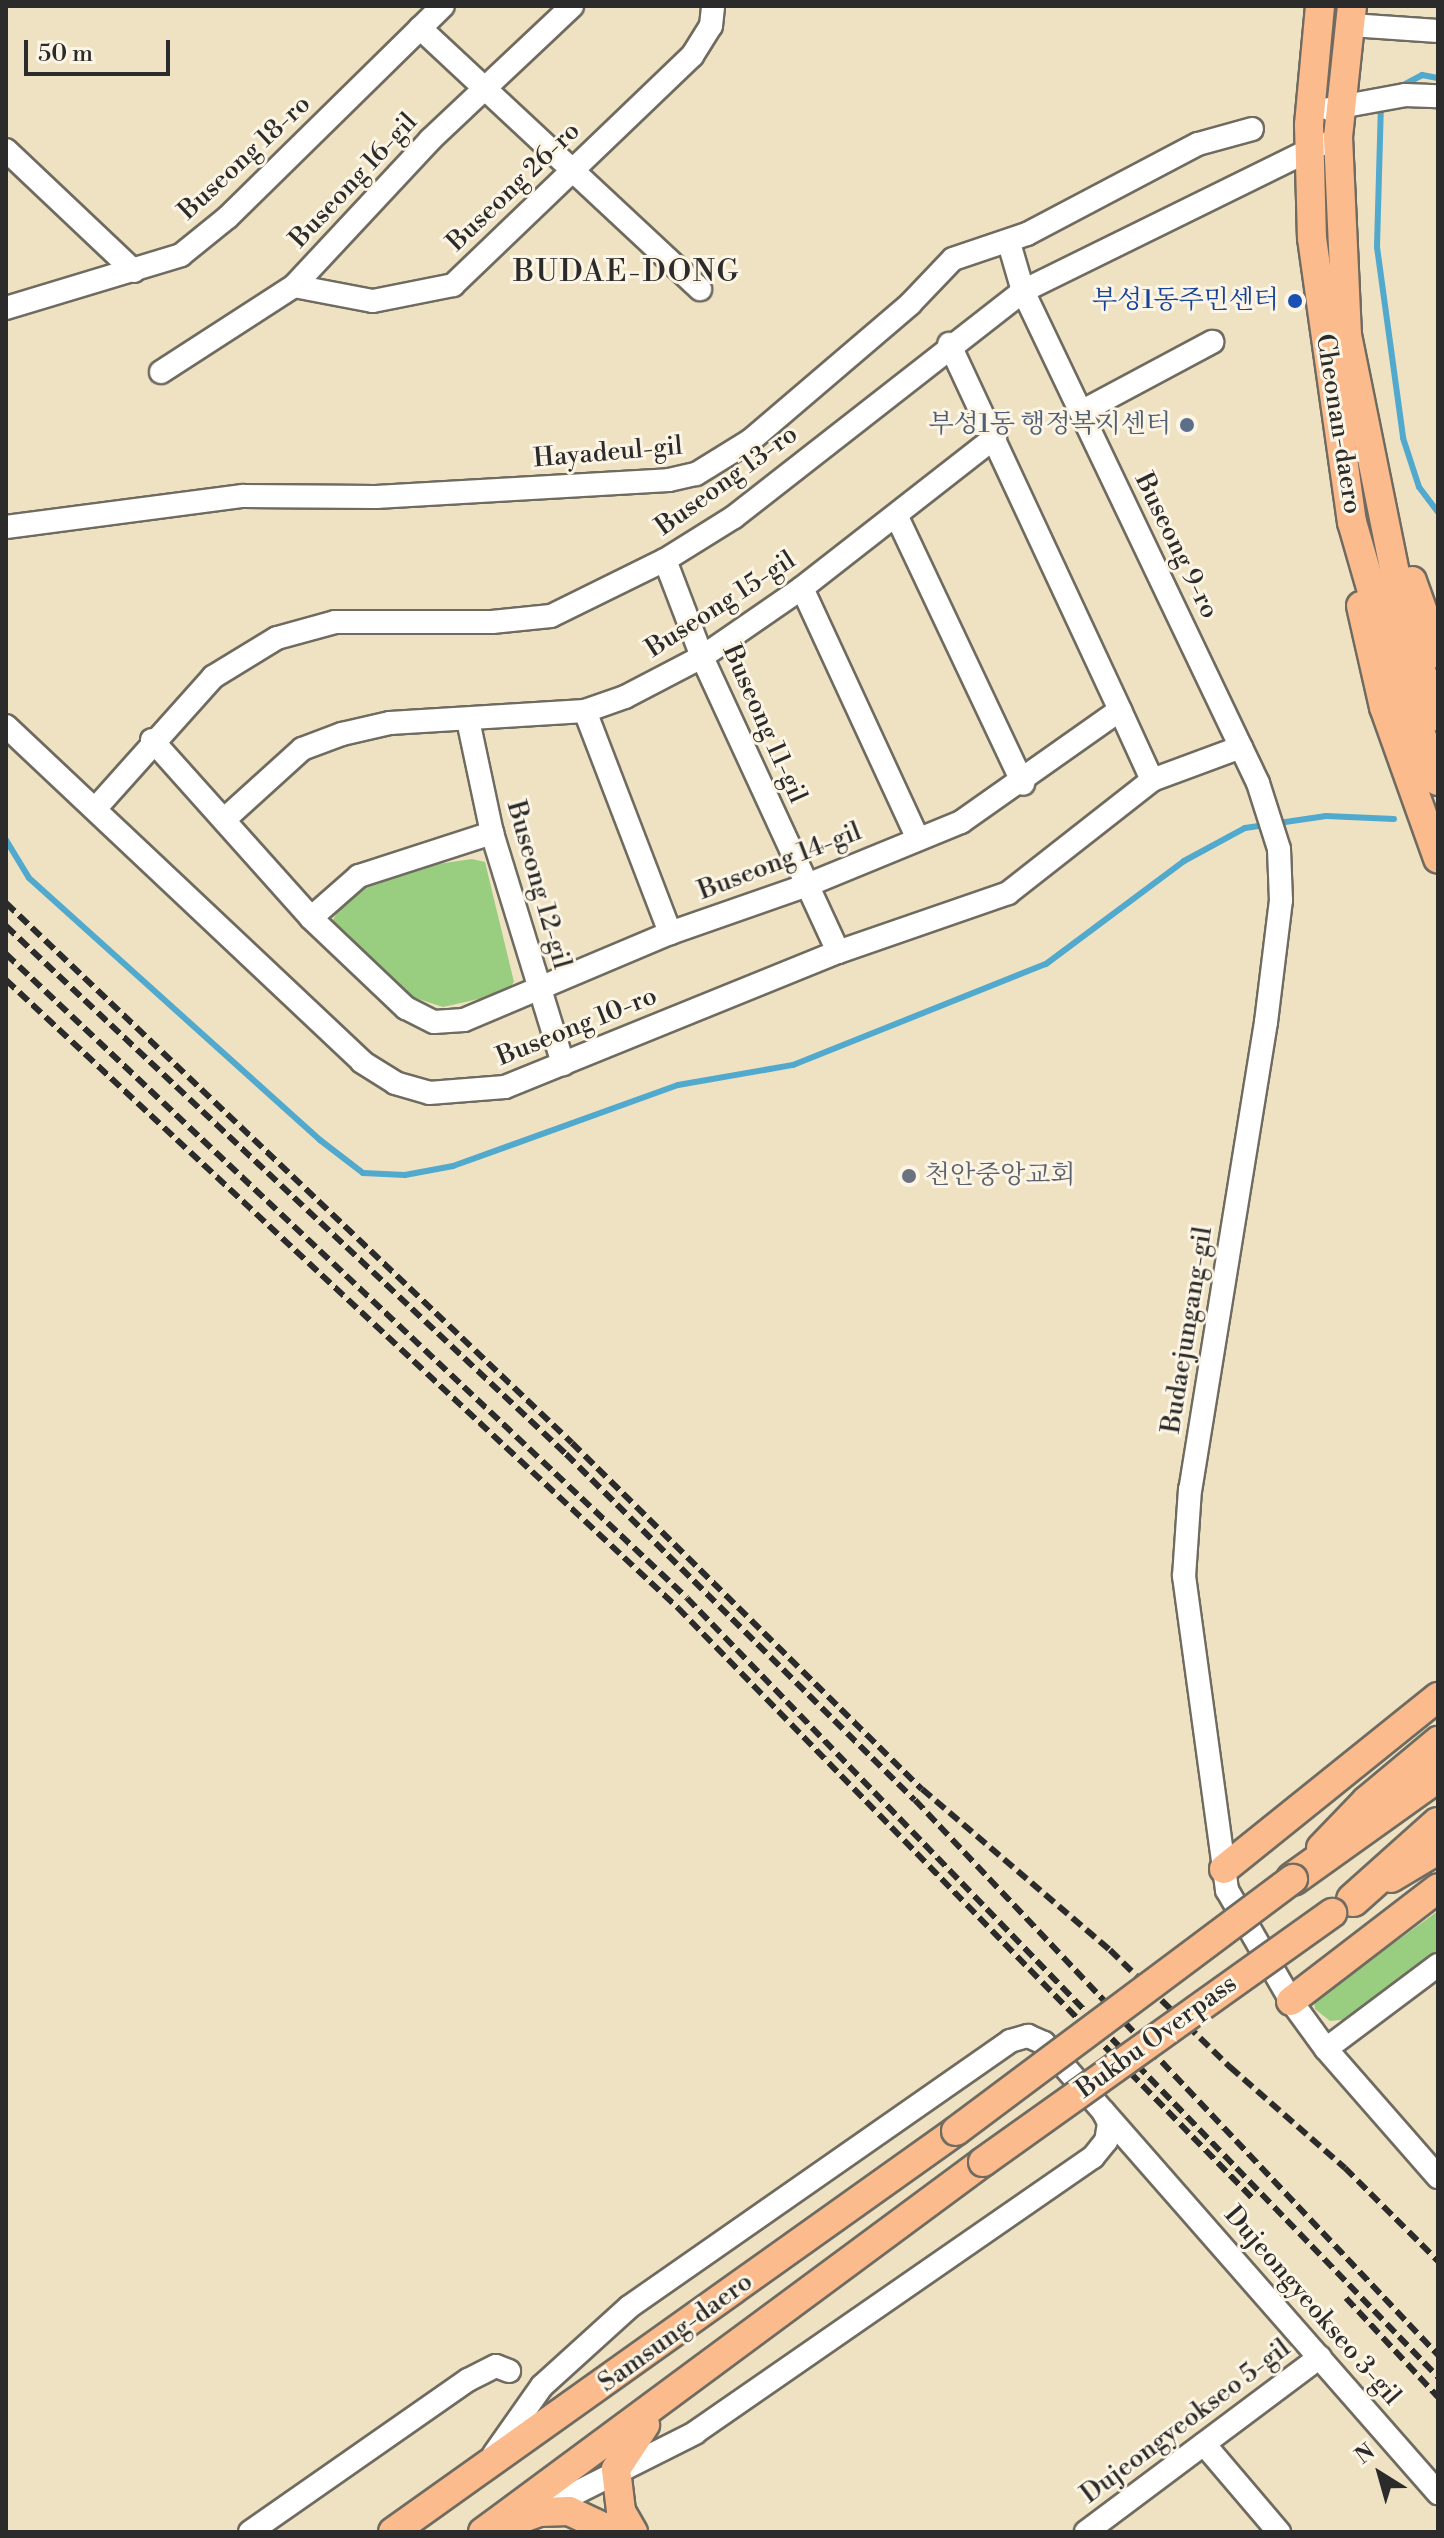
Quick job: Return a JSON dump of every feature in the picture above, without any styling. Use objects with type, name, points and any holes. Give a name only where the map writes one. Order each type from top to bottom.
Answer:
[{"type":"highway","points":[[1293,1879],[1438,1775]]},
{"type":"highway","points":[[1342,1906],[1438,1824]]},
{"type":"main road","name":"Cheonan-daero","points":[[1320,6],[1308,151],[1314,262],[1352,522],[1382,626],[1438,781]]},
{"type":"main road","name":"Cheonan-daero","points":[[1352,15],[1355,103],[1338,137],[1347,335],[1407,632],[1438,717]]},
{"type":"main road","points":[[1380,494],[1438,654]]},
{"type":"main road","points":[[1352,522],[1369,652],[1438,859]]},
{"type":"main road","points":[[1225,1880],[1438,1697]]},
{"type":"main road","name":"Bukbu Overpass","points":[[956,2131],[1293,1879],[1366,1801],[1438,1741]]},
{"type":"main road","name":"Bukbu Overpass","points":[[983,2162],[1342,1906],[1438,1850]]},
{"type":"main road","points":[[1291,2001],[1438,1888]]},
{"type":"main road","name":"Samsung-daero","points":[[393,2532],[956,2131]]},
{"type":"main road","name":"Samsung-daero","points":[[484,2532],[983,2162]]},
{"type":"main road","points":[[633,2532],[621,2511],[616,2469],[668,2396]]},
{"type":"main road","points":[[484,2532],[539,2512],[569,2511],[614,2532]]},
{"type":"street","name":"Buseong 18-ro","points":[[6,308],[181,255],[228,217],[443,6]]},
{"type":"street","name":"Buseong 16-gil","points":[[161,372],[294,286],[484,89],[572,6]]},
{"type":"street","name":"Buseong 26-ro","points":[[294,286],[373,301],[453,285],[692,56],[711,26],[713,6]]},
{"type":"street","points":[[1352,15],[1438,31]]},
{"type":"street","points":[[420,28],[700,289]]},
{"type":"street","points":[[1310,113],[1405,95],[1438,96]]},
{"type":"street","name":"Hayadeul-gil","points":[[6,527],[243,496],[421,494],[696,474],[751,440],[910,304],[953,259],[967,250],[1009,243],[1198,144],[1252,129]]},
{"type":"street","name":"Buseong 13-ro","points":[[96,808],[152,740],[213,677],[277,638],[335,622],[492,622],[551,616],[665,560],[734,517],[949,344],[1023,291],[1338,137]]},
{"type":"street","points":[[6,150],[134,271]]},
{"type":"street","name":"Buseong 9-ro","points":[[1009,243],[1023,291],[1258,783]]},
{"type":"street","points":[[1081,412],[1212,342]]},
{"type":"street","points":[[949,344],[995,437],[1152,780]]},
{"type":"street","name":"Buseong 15-gil","points":[[226,818],[302,749],[390,723],[585,711],[702,657],[897,517],[995,437]]},
{"type":"street","points":[[897,517],[1023,784]]},
{"type":"street","name":"Buseong 11-gil","points":[[665,560],[702,657],[838,952]]},
{"type":"street","points":[[802,588],[917,837]]},
{"type":"street","name":"Buseong 14-gil","points":[[152,740],[226,818],[311,918],[406,1008],[434,1022],[464,1020],[537,986],[670,933],[805,886],[917,837],[961,822],[1023,784],[1120,710]]},
{"type":"street","points":[[585,711],[670,933]]},
{"type":"street","name":"Buseong 12-gil","points":[[468,720],[492,833],[563,1064]]},
{"type":"street","name":"Buseong 10-ro","points":[[6,726],[362,1062],[395,1083],[429,1093],[468,1093],[505,1087],[838,952],[1008,893],[1152,780],[1241,747]]},
{"type":"street","name":"Budaejungang-gil","points":[[1225,1880],[1184,1576],[1190,1489],[1270,992],[1281,900],[1275,830],[1258,783]]},
{"type":"street","points":[[311,918],[345,884],[367,872],[492,833]]},
{"type":"street","points":[[1225,1880],[1291,2001],[1326,2049],[1438,2177]]},
{"type":"street","points":[[1326,2049],[1438,1965]]},
{"type":"street","name":"Dujeongyeokseo 3-gil","points":[[485,2467],[542,2386],[629,2307],[1010,2041],[1028,2036],[1044,2043],[1438,2493]]},
{"type":"street","points":[[1093,2157],[1106,2141],[1109,2123],[1103,2111]]},
{"type":"street","points":[[539,2512],[616,2469],[695,2433],[1093,2157],[1115,2147],[1144,2156]]},
{"type":"street","name":"Dujeongyeokseo 5-gil","points":[[1086,2532],[1320,2357]]},
{"type":"street","points":[[250,2532],[468,2380],[496,2366],[509,2371]]},
{"type":"street","points":[[1204,2444],[1279,2532]]},
{"type":"green space","points":[[472,859],[485,862],[514,982],[505,993],[443,1007],[400,993],[331,923],[351,889],[418,867]]},
{"type":"green space","points":[[1438,1911],[1438,1955],[1351,2019],[1330,2021],[1315,2009],[1314,2001]]},
{"type":"waterway","points":[[1394,90],[1422,75],[1438,78]]},
{"type":"waterway","points":[[1381,103],[1377,247],[1403,438],[1419,487],[1438,512]]},
{"type":"waterway","points":[[6,840],[29,878],[320,1140],[363,1173],[405,1175],[453,1166],[678,1085],[793,1065],[1046,964],[1184,861],[1245,828],[1326,816],[1394,819]]},
{"type":"railway","points":[[6,903],[572,1443],[922,1789],[1110,1950],[1230,2067],[1345,2168],[1438,2261]]},
{"type":"railway","points":[[6,926],[566,1454],[915,1800],[1438,2355]]},
{"type":"railway","points":[[6,954],[687,1598],[1438,2377]]},
{"type":"railway","points":[[6,980],[678,1608],[1255,2201]]},
{"type":"railway","points":[[1346,2298],[1438,2397]]},
{"type":"place","name":"부성1동주민센터","points":[[1295,301]]},
{"type":"place","name":"부성1동 행정복지센터","points":[[1187,425]]},
{"type":"place","name":"천안중앙교회","points":[[909,1176]]},
{"type":"district","name":"BUDAE-DONG","points":[[627,272]]}]
